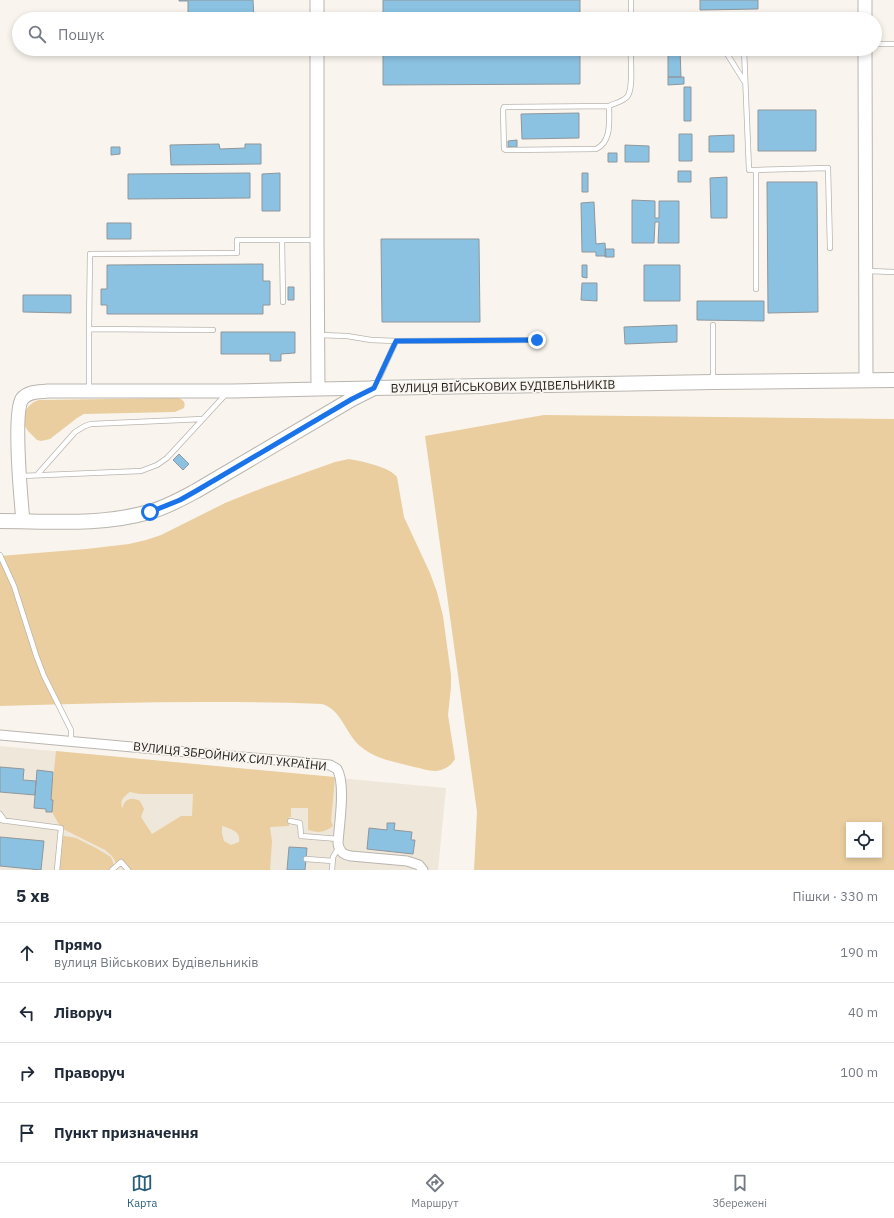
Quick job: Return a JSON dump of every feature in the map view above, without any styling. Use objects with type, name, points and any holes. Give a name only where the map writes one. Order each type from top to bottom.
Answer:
[{"type":"main road","name":"ВУЛИЦЯ ВІЙСЬКОВИХ БУДІВЕЛЬНИКІВ","points":[[0,521],[106,520],[136,516],[150,512],[180,500],[374,388],[894,380]]},
{"type":"street","points":[[317,0],[317,12]]},
{"type":"street","points":[[865,0],[865,12]]},
{"type":"street","points":[[317,56],[318,389]]},
{"type":"street","points":[[865,56],[866,380]]},
{"type":"street","points":[[23,521],[18,414],[20,403],[23,398],[30,394],[40,392],[228,391],[374,388]]},
{"type":"street","name":"ВУЛИЦЯ ЗБРОЙНИХ СИЛ УКРАЇНИ","points":[[0,735],[310,762],[334,766],[339,772],[341,784],[339,843]]},
{"type":"street","points":[[339,843],[343,854],[407,861],[419,865],[423,870]]},
{"type":"lane","points":[[630,12],[631,0]]},
{"type":"lane","points":[[882,44],[894,44]]},
{"type":"lane","points":[[609,106],[608,132],[604,143],[599,148],[592,150],[504,149],[503,110],[505,106],[609,106],[622,101],[630,91],[630,56]]},
{"type":"lane","points":[[728,56],[745,83]]},
{"type":"lane","points":[[744,56],[749,170],[828,168],[830,248]]},
{"type":"lane","points":[[756,170],[756,289]]},
{"type":"lane","points":[[89,392],[90,254],[237,253],[237,240],[317,240]]},
{"type":"lane","points":[[282,240],[283,302]]},
{"type":"lane","points":[[866,271],[894,272]]},
{"type":"lane","points":[[713,325],[713,382]]},
{"type":"lane","points":[[89,330],[213,330]]},
{"type":"lane","points":[[318,335],[347,336],[371,340],[396,341],[537,340]]},
{"type":"lane","points":[[374,388],[396,341]]},
{"type":"lane","points":[[20,476],[141,471],[157,465],[166,458],[228,391]]},
{"type":"lane","points":[[37,475],[75,432],[85,426],[91,424],[203,419]]},
{"type":"lane","points":[[0,555],[14,586],[44,676],[71,730],[71,741]]},
{"type":"lane","points":[[0,814],[3,820],[61,828],[57,870]]},
{"type":"lane","points":[[290,821],[300,823],[301,836],[339,843],[333,857],[332,870]]},
{"type":"lane","points":[[306,859],[333,861]]},
{"type":"lane","points":[[112,870],[121,862],[128,870]]},
{"type":"shaded area","points":[[177,398],[184,401],[185,406],[184,408],[175,412],[84,414],[50,439],[41,441],[37,440],[28,431],[24,422],[27,408],[39,400]]},
{"type":"shaded area","points":[[544,415],[894,419],[894,870],[474,870],[477,812],[425,436]]},
{"type":"shaded area","points":[[349,459],[382,467],[397,477],[404,517],[430,573],[437,592],[443,616],[451,675],[448,715],[455,759],[449,766],[441,770],[430,771],[378,757],[360,746],[355,741],[339,716],[329,707],[322,704],[201,702],[0,706],[0,556],[86,549],[129,544],[146,540],[161,535],[225,503],[265,487],[335,462]]},
{"type":"shaded area","points":[[0,746],[446,788],[438,870],[0,870]]},
{"type":"shaded area","points":[[56,751],[335,777],[331,821],[333,826],[321,832],[308,830],[308,808],[291,808],[289,826],[270,827],[272,841],[270,870],[128,870],[121,862],[116,863],[112,856],[105,850],[61,828],[52,812],[53,800],[51,800]],"holes":[[[130,792],[140,794],[193,794],[192,816],[181,816],[152,834],[141,817],[144,809],[140,801],[130,799],[124,803],[122,809],[121,803]],[[222,826],[235,831],[238,835],[239,842],[231,845],[224,841]]]},
{"type":"shaded area","points":[[60,835],[76,838],[96,848],[111,857],[115,867],[112,870],[57,870]]},
{"type":"building","points":[[253,0],[254,12],[188,12],[188,1],[179,1]]},
{"type":"building","points":[[383,0],[580,0],[580,12],[383,12]]},
{"type":"building","points":[[700,0],[758,0],[758,9],[700,10]]},
{"type":"building","points":[[383,56],[580,56],[580,84],[383,85]]},
{"type":"building","points":[[668,56],[680,56],[681,77],[668,77]]},
{"type":"building","points":[[668,77],[684,77],[684,84],[668,85]]},
{"type":"building","points":[[684,87],[691,87],[691,121],[684,121]]},
{"type":"building","points":[[758,110],[816,110],[816,151],[758,151]]},
{"type":"building","points":[[579,113],[579,138],[522,139],[521,114]]},
{"type":"building","points":[[679,134],[692,134],[692,161],[679,161]]},
{"type":"building","points":[[734,135],[734,152],[709,152],[709,136]]},
{"type":"building","points":[[517,140],[517,147],[508,147],[508,141]]},
{"type":"building","points":[[219,144],[220,149],[245,148],[245,144],[261,144],[261,164],[171,165],[170,145]]},
{"type":"building","points":[[625,145],[649,146],[649,162],[625,162]]},
{"type":"building","points":[[111,147],[120,147],[120,154],[111,155]]},
{"type":"building","points":[[608,153],[617,153],[617,162],[608,162]]},
{"type":"building","points":[[678,171],[691,171],[691,182],[678,182]]},
{"type":"building","points":[[250,173],[250,198],[128,199],[128,174]]},
{"type":"building","points":[[280,173],[280,211],[262,211],[262,174]]},
{"type":"building","points":[[582,173],[588,173],[588,192],[582,192]]},
{"type":"building","points":[[727,177],[727,218],[711,218],[710,178]]},
{"type":"building","points":[[767,182],[817,182],[818,312],[768,313]]},
{"type":"building","points":[[632,200],[655,201],[655,218],[659,218],[659,201],[679,201],[679,243],[658,243],[659,222],[655,222],[654,243],[632,243]]},
{"type":"building","points":[[594,202],[596,244],[605,243],[606,256],[596,256],[596,252],[582,252],[581,203]]},
{"type":"building","points":[[107,223],[131,223],[131,239],[107,239]]},
{"type":"building","points":[[381,239],[479,239],[480,322],[382,322]]},
{"type":"building","points":[[605,249],[614,249],[614,257],[605,257]]},
{"type":"building","points":[[263,264],[263,281],[270,281],[270,305],[263,305],[263,314],[107,314],[107,305],[101,305],[101,289],[107,289],[107,265]]},
{"type":"building","points":[[582,265],[587,265],[587,278],[582,277]]},
{"type":"building","points":[[644,265],[680,265],[680,301],[644,301]]},
{"type":"building","points":[[582,283],[597,283],[597,301],[581,300]]},
{"type":"building","points":[[288,287],[294,287],[294,300],[288,300]]},
{"type":"building","points":[[23,295],[71,295],[71,313],[23,312]]},
{"type":"building","points":[[697,301],[764,301],[764,321],[697,320]]},
{"type":"building","points":[[677,325],[677,342],[625,344],[624,327]]},
{"type":"building","points":[[221,332],[295,332],[295,353],[281,354],[281,361],[270,361],[270,354],[221,354]]},
{"type":"building","points":[[179,454],[189,464],[183,470],[173,460]]},
{"type":"building","points":[[0,767],[24,769],[23,780],[36,781],[35,795],[0,792]]},
{"type":"building","points":[[37,770],[53,772],[51,800],[53,800],[52,812],[46,812],[46,809],[34,808]]},
{"type":"building","points":[[387,823],[395,823],[394,830],[412,832],[411,840],[415,840],[413,854],[367,849],[369,828],[387,830]]},
{"type":"building","points":[[0,837],[44,841],[41,870],[0,866]]},
{"type":"building","points":[[289,847],[307,848],[305,870],[287,870]]},
{"type":"route","points":[[150,512],[180,500],[352,399],[374,388],[396,341],[537,340]]}]
